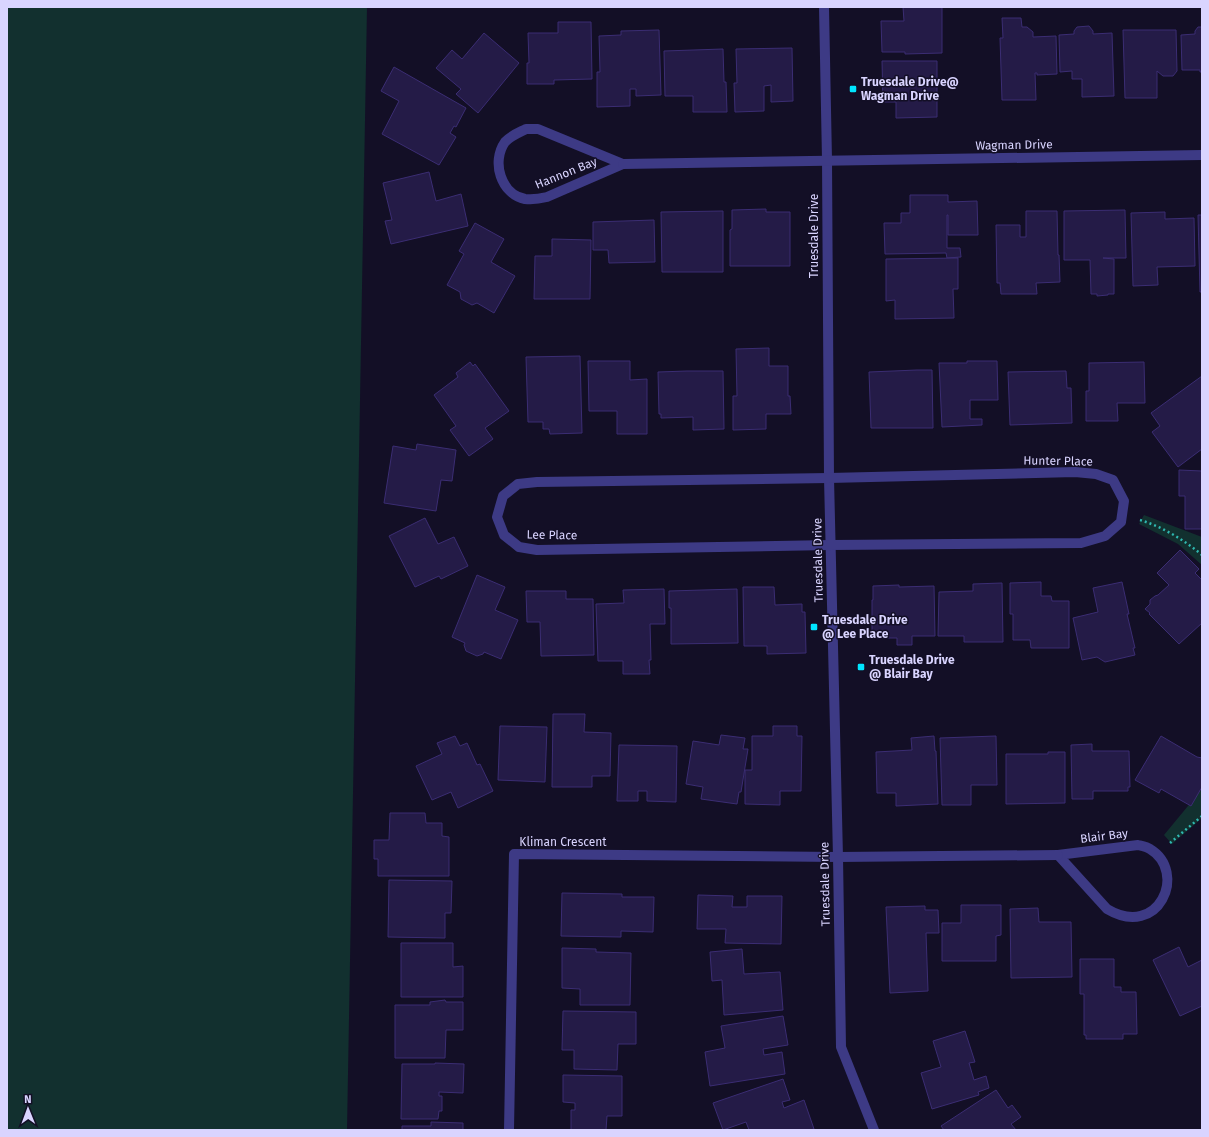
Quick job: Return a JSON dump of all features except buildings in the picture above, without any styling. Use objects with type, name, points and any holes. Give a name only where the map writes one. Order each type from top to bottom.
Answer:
[{"type":"street","name":"Truesdale Drive","points":[[824,7],[827,160],[829,478],[841,1047],[874,1130]]},
{"type":"street","name":"Hannon Bay","points":[[623,164],[538,129],[526,129],[515,134],[506,142],[500,152],[498,164],[500,176],[505,186],[514,194],[524,198],[536,200],[547,197],[623,164],[827,160]]},
{"type":"street","name":"Wagman Drive","points":[[827,160],[1202,155]]},
{"type":"street","name":"Hunter Place","points":[[829,478],[1067,472],[1096,474],[1113,480],[1124,501],[1122,514]]},
{"type":"street","name":"Lee Place","points":[[829,478],[537,482],[518,484],[503,496],[498,517],[504,535],[519,547],[538,550],[831,545]]},
{"type":"street","points":[[831,545],[1081,543],[1105,536],[1121,522],[1122,514]]},
{"type":"street","name":"Blair Bay","points":[[838,857],[1058,855],[1138,845],[1150,850],[1160,858],[1166,870],[1168,882],[1165,895],[1159,905],[1140,917],[1128,918],[1117,915],[1106,909],[1058,855]]},
{"type":"street","name":"Kliman Crescent","points":[[510,1130],[514,854],[838,857]]},
{"type":"path","points":[[1122,514],[1149,523],[1187,542],[1202,555]]},
{"type":"path","points":[[1155,854],[1202,816]]},
{"type":"green space","points":[[7,7],[367,7],[347,1130],[7,1130]]},
{"type":"green space","points":[[1144,515],[1202,537],[1202,565],[1178,544],[1139,524]]},
{"type":"green space","points":[[1202,789],[1202,818],[1172,844],[1164,835]]},
{"type":"place","name":"Truesdale Drive@ Wagman Drive","points":[[853,89]]},
{"type":"place","name":"Truesdale Drive @ Lee Place","points":[[814,627]]},
{"type":"place","name":"Truesdale Drive @ Blair Bay","points":[[861,667]]}]
